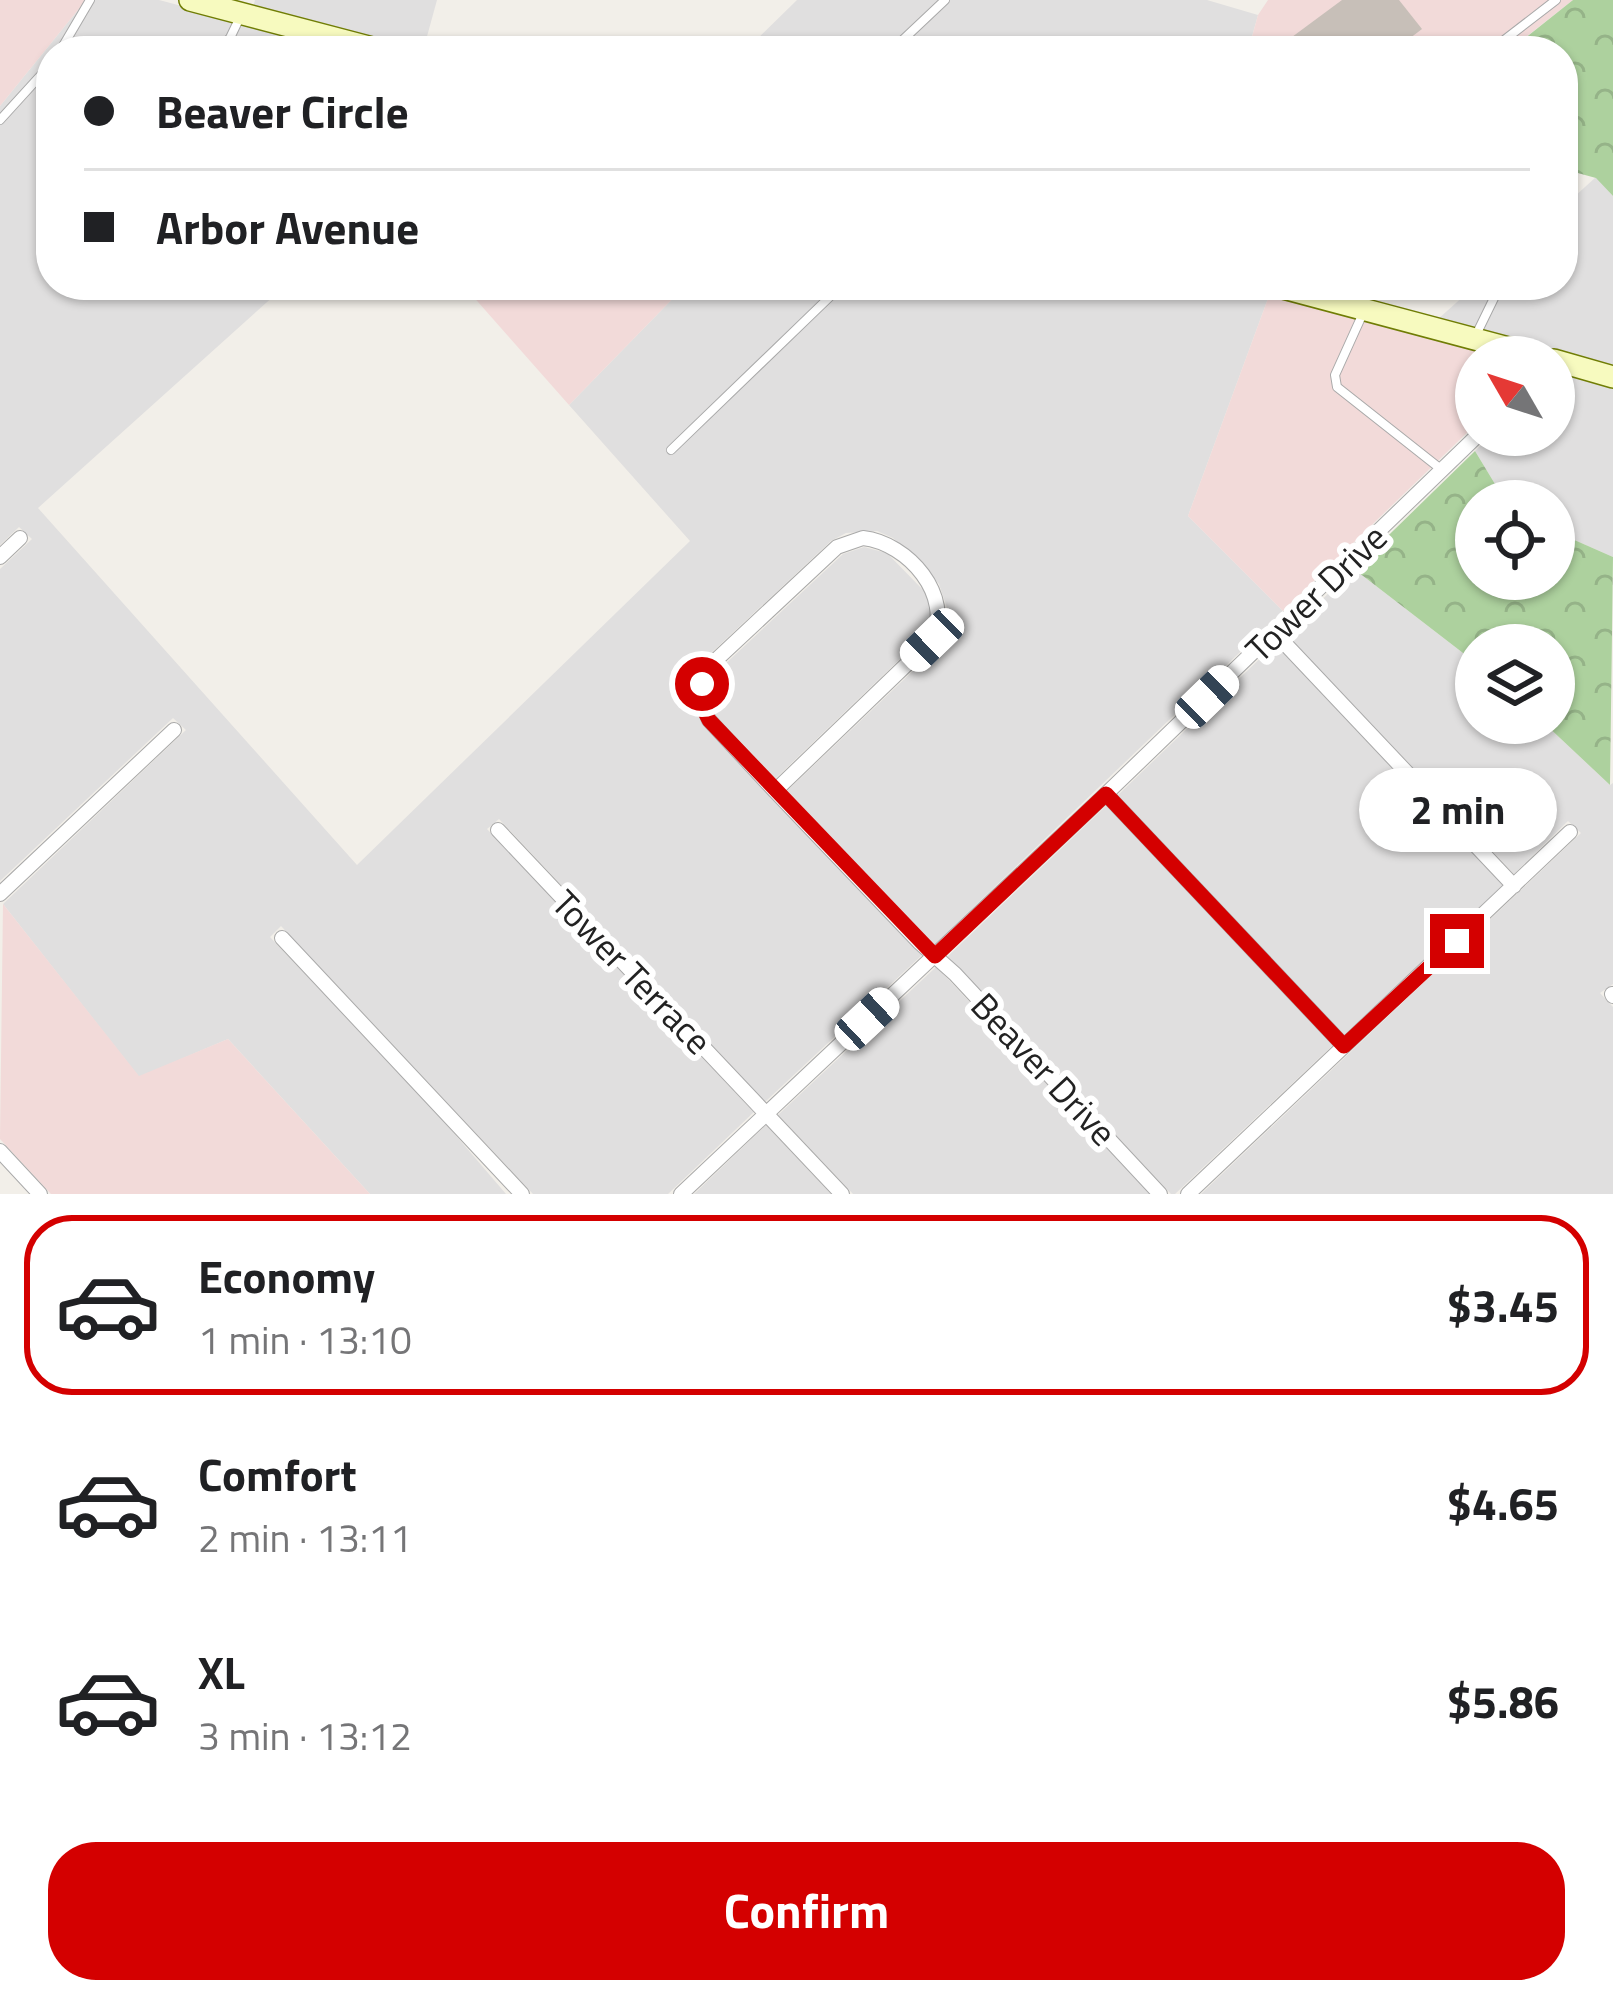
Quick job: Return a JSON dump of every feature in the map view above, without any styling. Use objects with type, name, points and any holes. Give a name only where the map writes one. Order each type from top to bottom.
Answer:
[{"type":"main road","points":[[190,0],[244,7],[336,36]]},
{"type":"main road","points":[[1338,300],[1466,336]]},
{"type":"main road","points":[[1575,366],[1613,376]]},
{"type":"street","name":"Tower Drive","points":[[681,1194],[1456,456]]},
{"type":"street","points":[[0,557],[20,538]]},
{"type":"street","name":"Beaver Drive","points":[[776,790],[932,640],[938,628],[939,602],[933,589],[891,545],[863,538],[837,547],[707,672],[701,697],[709,720],[1160,1194]]},
{"type":"street","points":[[1274,632],[1514,886]]},
{"type":"street","points":[[0,894],[174,730]]},
{"type":"street","points":[[1106,794],[1344,1046]]},
{"type":"street","name":"Tower Terrace","points":[[498,830],[842,1194]]},
{"type":"street","points":[[1188,1194],[1570,832]]},
{"type":"street","points":[[281,938],[522,1194]]},
{"type":"street","points":[[0,1150],[40,1194]]},
{"type":"lane","points":[[69,36],[90,0]]},
{"type":"lane","points":[[907,36],[945,0]]},
{"type":"lane","points":[[1509,36],[1556,0]]},
{"type":"lane","points":[[231,36],[244,7]]},
{"type":"lane","points":[[0,120],[36,80]]},
{"type":"lane","points":[[671,451],[827,300]]},
{"type":"lane","points":[[1475,336],[1493,300]]},
{"type":"lane","points":[[1365,310],[1335,375],[1337,387],[1442,470]]},
{"type":"shaded area","points":[[0,0],[86,0],[57,36],[36,36],[36,62],[0,106]]},
{"type":"shaded area","points":[[86,0],[159,0],[296,36],[57,36]]},
{"type":"shaded area","points":[[255,0],[437,0],[427,36],[364,36],[253,8]]},
{"type":"shaded area","points":[[797,0],[1207,0],[1258,15],[1252,36],[760,36]]},
{"type":"shaded area","points":[[1268,0],[1573,0],[1527,36],[1252,36]]},
{"type":"shaded area","points":[[36,62],[36,300],[269,300],[38,508],[357,865],[690,541],[569,405],[671,300],[1267,300],[1188,516],[1283,611],[934,945],[787,791],[939,646],[949,614],[939,584],[893,538],[877,531],[846,533],[831,541],[710,654],[694,682],[695,709],[703,725],[922,955],[765,1102],[499,819],[487,829],[754,1112],[668,1194],[533,1194],[281,926],[270,937],[506,1194],[370,1194],[228,1039],[139,1077],[3,904],[186,730],[173,718],[0,881],[0,569],[32,539],[19,527],[0,545],[0,106]]},
{"type":"shaded area","points":[[1596,177],[1613,196],[1613,368],[1575,358],[1575,336],[1496,336],[1437,320],[1459,300],[1578,300],[1578,193]]},
{"type":"shaded area","points":[[476,300],[671,300],[569,405]]},
{"type":"shaded area","points":[[1267,300],[1296,300],[1455,342],[1455,444],[1283,611],[1188,516]]},
{"type":"shaded area","points":[[1575,375],[1613,385],[1613,557],[1575,540],[1575,480],[1493,480],[1478,456],[1575,456]]},
{"type":"shaded area","points":[[864,547],[887,553],[926,593],[930,624],[925,635],[775,779],[716,716],[710,687],[723,666],[843,554]]},
{"type":"shaded area","points":[[1354,569],[1455,647],[1455,744],[1566,744],[1613,783],[1613,984],[1600,993],[1613,1007],[1613,1194],[1201,1194],[1581,833],[1568,821],[1514,874],[1286,634]]},
{"type":"shaded area","points":[[1275,644],[1503,885],[1344,1035],[1118,795]]},
{"type":"shaded area","points":[[1107,805],[1333,1045],[1175,1194],[947,957]]},
{"type":"shaded area","points":[[3,904],[139,1076],[228,1039],[370,1194],[51,1194],[0,1139]]},
{"type":"shaded area","points":[[936,967],[1150,1194],[853,1194],[778,1115]]},
{"type":"shaded area","points":[[766,1125],[831,1194],[694,1194]]},
{"type":"green space","points":[[1573,0],[1613,0],[1613,196],[1596,178],[1578,173],[1578,36],[1528,36]]},
{"type":"green space","points":[[1470,456],[1478,456],[1493,480],[1455,480],[1455,600],[1575,600],[1575,540],[1613,557],[1610,785],[1566,744],[1575,744],[1575,624],[1455,624],[1455,647],[1354,569]]},
{"type":"building","points":[[1342,0],[1399,0],[1422,29],[1413,36],[1293,36]]},
{"type":"route","points":[[702,684],[709,720],[935,956],[1106,794],[1344,1046],[1457,941]]}]
